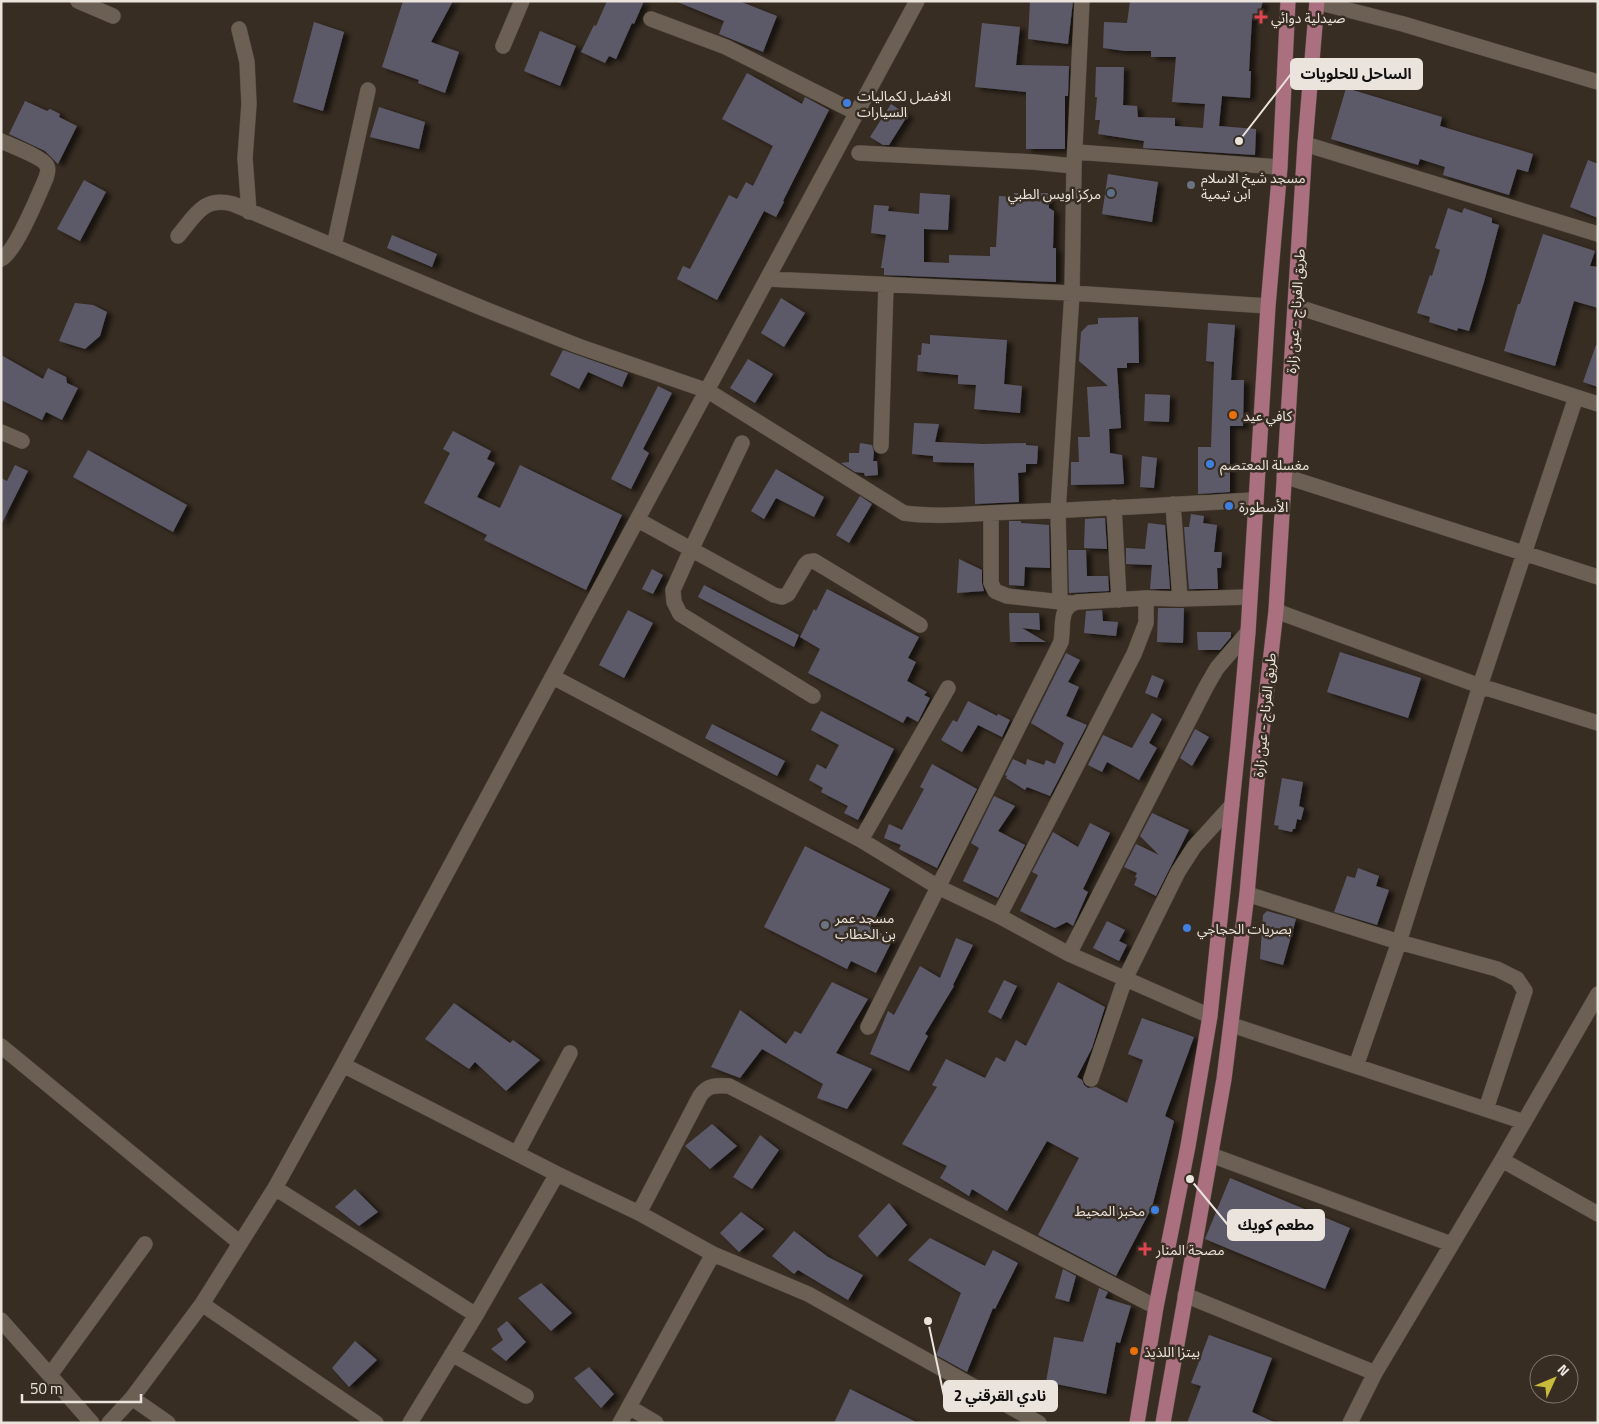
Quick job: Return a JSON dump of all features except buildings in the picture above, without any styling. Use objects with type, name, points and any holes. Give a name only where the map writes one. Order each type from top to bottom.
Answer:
[{"type":"main road","name":"طريق الفرناج - عين زارة","points":[[1137,1423],[1156,1307],[1188,1146],[1210,1016],[1248,632],[1268,306],[1280,167],[1288,1]]},
{"type":"main road","name":"طريق الفرناج - عين زارة","points":[[1163,1423],[1211,1155],[1232,1025],[1247,894],[1260,749],[1276,612],[1305,144],[1317,2]]},
{"type":"street","points":[[78,1],[113,16]]},
{"type":"street","points":[[503,46],[522,1]]},
{"type":"street","points":[[109,1423],[132,1398],[202,1304],[275,1188],[553,678],[917,1]]},
{"type":"street","points":[[868,1027],[1061,642],[1066,607],[1058,511],[1072,293],[1075,159],[1082,1]]},
{"type":"street","points":[[1317,2],[1404,24],[1598,82]]},
{"type":"street","points":[[651,19],[726,47],[857,113]]},
{"type":"street","points":[[239,29],[247,62],[249,104],[245,158],[249,212]]},
{"type":"street","points":[[334,246],[368,90]]},
{"type":"street","points":[[1,140],[44,161],[48,171],[17,239],[4,258],[1,259]]},
{"type":"street","points":[[1305,144],[1598,234]]},
{"type":"street","points":[[859,153],[1033,162],[1075,159],[1280,167]]},
{"type":"street","points":[[178,236],[201,208],[211,203],[222,201],[233,204],[482,308],[569,342],[708,391],[904,513],[917,515],[1058,511],[1256,500]]},
{"type":"street","points":[[767,280],[1072,293],[1268,306]]},
{"type":"street","points":[[881,446],[886,286]]},
{"type":"street","points":[[1295,306],[1598,404]]},
{"type":"street","points":[[1356,1066],[1399,942],[1523,553],[1576,397]]},
{"type":"street","points":[[1,432],[22,441]]},
{"type":"street","points":[[742,443],[690,550],[673,590],[674,602],[680,614],[813,696]]},
{"type":"street","points":[[1284,476],[1598,578]]},
{"type":"street","points":[[1172,504],[1180,599]]},
{"type":"street","points":[[1114,507],[1119,600]]},
{"type":"street","points":[[991,513],[991,583],[995,591],[1007,596],[1065,603],[1146,598],[1250,597]]},
{"type":"street","points":[[638,520],[774,595],[782,597],[788,594],[805,565],[808,562],[814,561],[920,625]]},
{"type":"street","points":[[999,916],[1134,654],[1146,623],[1146,598]]},
{"type":"street","points":[[1276,612],[1480,686],[1598,723]]},
{"type":"street","points":[[1070,954],[1206,687],[1217,668],[1248,632]]},
{"type":"street","points":[[553,678],[861,840],[938,887],[999,916],[1070,954],[1210,1016]]},
{"type":"street","points":[[861,840],[948,688]]},
{"type":"street","points":[[1091,1079],[1125,978],[1178,872],[1194,847],[1232,805]]},
{"type":"street","points":[[1247,894],[1399,942],[1497,969],[1518,978],[1526,991],[1486,1109]]},
{"type":"street","points":[[1350,1423],[1375,1373],[1598,994]]},
{"type":"street","points":[[1232,1025],[1524,1122]]},
{"type":"street","points":[[1,1046],[240,1243]]},
{"type":"street","points":[[517,1154],[570,1053]]},
{"type":"street","points":[[343,1065],[517,1154],[638,1213],[713,1254],[808,1294],[1039,1423]]},
{"type":"street","points":[[638,1213],[703,1090],[716,1085],[729,1086],[1156,1307]]},
{"type":"street","points":[[1211,1155],[1452,1244]]},
{"type":"street","points":[[1502,1160],[1598,1214]]},
{"type":"street","points":[[410,1423],[476,1315],[557,1174]]},
{"type":"street","points":[[275,1188],[476,1315]]},
{"type":"street","points":[[50,1375],[145,1244]]},
{"type":"street","points":[[620,1423],[713,1254]]},
{"type":"street","points":[[1185,1295],[1375,1373]]},
{"type":"street","points":[[202,1304],[376,1423]]},
{"type":"street","points":[[1,1320],[92,1423]]},
{"type":"street","points":[[452,1354],[526,1396]]},
{"type":"street","points":[[132,1398],[168,1423]]},
{"type":"street","points":[[629,1407],[656,1423]]},
{"type":"place","name":"صيدلية دوائي","points":[[1261,17]]},
{"type":"place","name":"الافضل لكماليات السيارات","points":[[847,103]]},
{"type":"place","name":"الساحل للحلويات","points":[[1239,141]]},
{"type":"place","name":"مسجد شيخ الاسلام ابن تيمية","points":[[1191,185]]},
{"type":"place","name":"مركز اويس الطبي","points":[[1111,193]]},
{"type":"place","name":"كافي عيد","points":[[1233,415]]},
{"type":"place","name":"مغسلة المعتصم","points":[[1210,464]]},
{"type":"place","name":"الأسطورة","points":[[1229,506]]},
{"type":"place","name":"مسجد عمر بن الخطاب","points":[[825,925]]},
{"type":"place","name":"بصريات الحجاجي","points":[[1187,928]]},
{"type":"place","name":"مطعم كويك","points":[[1190,1179]]},
{"type":"place","name":"مخبز المحيط","points":[[1155,1210]]},
{"type":"place","name":"مصحة المنار","points":[[1145,1249]]},
{"type":"place","name":"نادي القرقني 2","points":[[928,1321]]},
{"type":"place","name":"بيتزا اللذيذ","points":[[1134,1351]]}]
